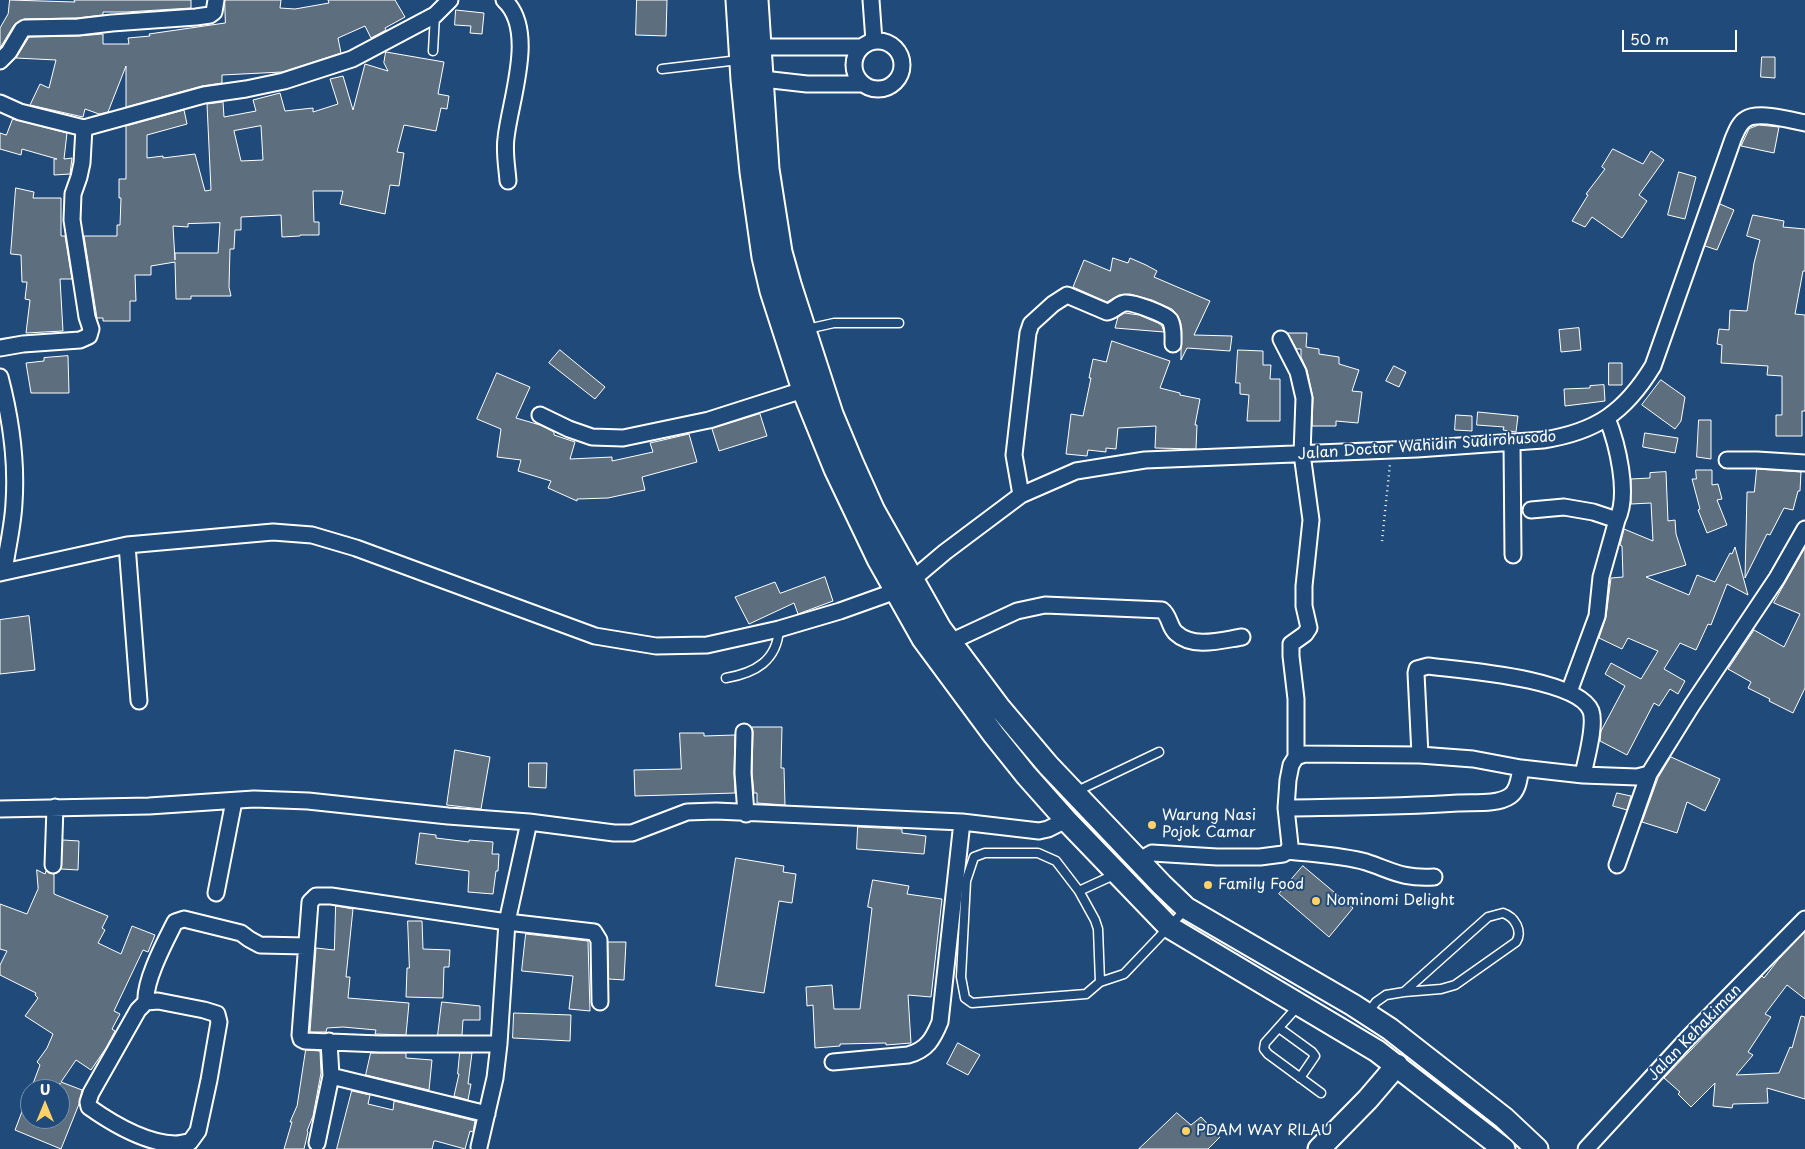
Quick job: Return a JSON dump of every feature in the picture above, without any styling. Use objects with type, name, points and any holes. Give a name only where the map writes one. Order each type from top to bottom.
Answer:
[{"type":"main road","points":[[737,0],[749,73],[767,222],[763,258],[770,291],[803,390],[843,466],[878,559],[896,591],[938,636],[1074,793],[1138,861],[1186,908],[1360,1009],[1401,1037],[1504,1118],[1537,1149]]},
{"type":"main road","points":[[749,73],[761,48],[757,0]]},
{"type":"main road","points":[[767,222],[781,252],[832,414],[843,466],[874,510],[913,579],[938,636],[994,736],[1066,820],[1169,927],[1397,1065],[1503,1149]]},
{"type":"main road","points":[[770,291],[790,284]]},
{"type":"main road","points":[[1038,788],[1057,774]]},
{"type":"main road","points":[[1337,1027],[1360,1009]]},
{"type":"main road","points":[[1319,1149],[1368,1099],[1397,1065]]},
{"type":"street","points":[[0,61],[9,52],[25,28],[78,27],[196,17],[214,12],[216,0]]},
{"type":"street","points":[[0,103],[20,112],[84,128],[204,95],[284,81],[352,59],[435,15],[450,0]]},
{"type":"street","points":[[504,0],[516,16],[519,28],[518,77],[506,139],[508,181]]},
{"type":"street","points":[[863,84],[857,76],[854,66],[856,56],[868,44],[871,0]]},
{"type":"street","points":[[749,73],[807,84],[863,84],[876,89],[890,86],[900,77],[902,64],[898,51],[887,42],[761,48]]},
{"type":"street","name":"Jalan Doctor Wahidin Sudirohusodo","points":[[913,579],[945,552],[1021,495],[1076,471],[1145,460],[1392,450],[1563,437],[1584,431],[1607,418],[1634,394],[1653,366],[1733,139],[1740,124],[1744,120],[1755,116],[1805,123]]},
{"type":"street","points":[[0,348],[23,344],[80,340],[89,336],[91,329],[86,317],[72,220],[73,194],[82,163],[84,128]]},
{"type":"street","points":[[1021,495],[1014,455],[1031,324],[1053,304],[1067,296],[1107,312],[1126,303],[1151,311],[1169,320],[1172,326],[1173,344]]},
{"type":"street","points":[[1138,861],[1152,852],[1217,857],[1260,857],[1283,854],[1290,845],[1286,808],[1291,765],[1296,757],[1296,699],[1291,656],[1292,644],[1305,634],[1309,624],[1304,606],[1304,586],[1311,520],[1302,454],[1304,398],[1298,372],[1281,339]]},
{"type":"street","points":[[0,377],[7,402],[15,451],[14,504],[2,572],[127,546],[273,532],[312,535],[356,548],[595,636],[656,646],[706,644],[779,629],[840,611],[896,591]]},
{"type":"street","points":[[540,415],[569,429],[592,436],[623,438],[709,420],[803,390]]},
{"type":"street","points":[[1570,692],[1597,616],[1602,577],[1621,513],[1620,460],[1607,418]]},
{"type":"street","points":[[1512,442],[1513,555]]},
{"type":"street","points":[[1727,460],[1805,463]]},
{"type":"street","points":[[1531,510],[1564,508],[1593,512],[1618,520]]},
{"type":"street","points":[[1617,865],[1649,774],[1692,705],[1777,578],[1805,529]]},
{"type":"street","points":[[127,546],[139,701]]},
{"type":"street","points":[[938,636],[1045,604],[1162,610],[1167,613],[1175,633],[1187,640],[1210,642],[1242,637]]},
{"type":"street","points":[[1420,755],[1417,669],[1422,667],[1508,675],[1570,692],[1588,705],[1592,717],[1592,726],[1584,775]]},
{"type":"street","points":[[744,732],[743,773],[746,814]]},
{"type":"street","points":[[1296,757],[1305,754],[1420,755],[1473,759],[1521,768],[1584,775],[1637,777],[1649,774]]},
{"type":"street","points":[[1286,808],[1412,806],[1493,801],[1508,797],[1513,793],[1521,768]]},
{"type":"street","points":[[0,808],[149,806],[254,799],[308,801],[424,814],[529,822],[592,832],[632,833],[688,812],[962,822],[1039,831],[1048,829],[1066,820]]},
{"type":"street","points":[[216,893],[234,801]]},
{"type":"street","points":[[52,865],[55,807]]},
{"type":"street","points":[[479,1147],[495,1078],[507,922],[529,822]]},
{"type":"street","points":[[833,1062],[908,1056],[927,1047],[932,1040],[940,1022],[962,822]]},
{"type":"street","points":[[1288,850],[1349,858],[1409,877],[1434,877]]},
{"type":"street","points":[[499,1044],[380,1044],[305,1041],[301,1039],[310,902],[316,896],[331,896],[507,922],[594,932],[599,940],[600,1002]]},
{"type":"street","points":[[146,1002],[158,1001],[204,1010],[216,1014],[219,1022],[198,1131],[190,1142],[148,1144],[89,1107],[88,1102],[138,1010],[146,1002],[148,986],[175,922],[184,919],[241,933],[260,945],[306,946]]},
{"type":"street","name":"Jalan Kehakiman","points":[[1586,1149],[1688,1038],[1805,919]]},
{"type":"street","points":[[317,1143],[331,1076],[329,1041]]},
{"type":"street","points":[[331,1076],[487,1114]]},
{"type":"lane","points":[[433,51],[435,15]]},
{"type":"lane","points":[[662,70],[749,73]]},
{"type":"lane","points":[[805,330],[834,323],[900,323]]},
{"type":"lane","points":[[726,678],[740,676],[764,664],[778,642],[779,629]]},
{"type":"lane","points":[[1074,793],[1159,752]]},
{"type":"lane","points":[[1100,982],[1098,928],[1079,891],[1056,861],[1038,853],[985,852],[974,857],[966,881],[961,977],[965,998],[972,1003],[1086,994],[1100,982],[1124,974],[1186,908]]},
{"type":"lane","points":[[1079,891],[1118,874]]},
{"type":"lane","points":[[1360,1009],[1386,995],[1441,989],[1455,985],[1516,942],[1519,930],[1512,918],[1503,913],[1488,917],[1404,992]]},
{"type":"lane","points":[[1299,1005],[1265,1043],[1264,1049],[1268,1054],[1321,1093]]},
{"type":"lane","points":[[1279,1028],[1315,1056],[1300,1078]]},
{"type":"path","points":[[1382,541],[1392,450]]},
{"type":"building","points":[[10,0],[75,2],[74,0],[191,0],[191,8],[103,12],[103,15],[77,18],[24,19],[14,25],[0,48],[0,28],[8,14]]},
{"type":"building","points":[[225,0],[281,0],[280,8],[295,9],[329,3],[328,0],[395,0],[405,17],[371,38],[365,26],[338,38],[341,53],[282,72],[222,75],[222,83],[202,86],[126,107],[126,66],[108,112],[99,114],[85,109],[83,117],[30,105],[40,84],[49,88],[56,60],[16,58],[29,37],[103,34],[103,44],[129,44],[128,38],[225,23]]},
{"type":"building","points":[[637,0],[667,0],[666,36],[636,35]]},
{"type":"building","points":[[456,10],[484,13],[482,34],[470,33],[471,26],[455,25]]},
{"type":"building","points":[[386,52],[444,62],[438,94],[449,96],[447,109],[441,108],[436,131],[404,125],[397,152],[404,153],[399,186],[390,185],[385,214],[340,204],[343,191],[313,191],[314,222],[319,222],[319,235],[282,237],[281,215],[241,217],[241,230],[235,230],[234,249],[230,249],[229,287],[231,296],[191,296],[191,299],[176,299],[175,262],[151,266],[151,275],[135,275],[136,301],[130,301],[130,321],[103,321],[103,318],[97,318],[84,236],[117,236],[117,225],[120,225],[121,198],[119,198],[119,179],[126,179],[126,126],[184,110],[187,124],[147,135],[147,158],[195,154],[205,191],[211,190],[207,104],[223,102],[224,117],[256,111],[253,100],[280,93],[285,111],[313,108],[313,112],[338,104],[330,79],[343,76],[353,110],[365,64],[388,71],[384,63]],"holes":[[[261,126],[263,160],[241,161],[234,131]],[[220,223],[218,253],[175,253],[175,260],[173,226],[188,227],[188,224]]]},
{"type":"building","points":[[1762,57],[1775,57],[1775,78],[1761,77]]},
{"type":"building","points":[[13,119],[67,133],[64,159],[72,158],[70,174],[54,175],[54,159],[57,159],[22,149],[21,155],[0,149],[0,133],[6,135]]},
{"type":"building","points":[[1759,125],[1779,127],[1774,153],[1741,146],[1749,129]]},
{"type":"building","points":[[1613,149],[1643,164],[1651,151],[1664,160],[1639,195],[1647,201],[1622,238],[1592,217],[1585,227],[1572,221],[1588,195],[1586,194],[1605,169],[1602,167]]},
{"type":"building","points":[[1679,172],[1696,177],[1685,219],[1668,215]]},
{"type":"building","points":[[16,188],[34,192],[33,198],[61,198],[61,236],[65,236],[72,279],[60,279],[63,331],[26,333],[30,300],[25,299],[27,282],[22,282],[21,255],[11,254]]},
{"type":"building","points":[[1720,204],[1734,210],[1717,250],[1705,246]]},
{"type":"building","points":[[1753,215],[1784,221],[1783,227],[1805,229],[1805,271],[1803,271],[1795,314],[1805,315],[1805,411],[1802,411],[1802,436],[1776,436],[1776,415],[1782,415],[1782,376],[1767,375],[1768,366],[1721,363],[1722,345],[1717,344],[1719,329],[1729,330],[1730,310],[1747,311],[1754,263],[1760,240],[1747,236]]},
{"type":"building","points":[[1113,258],[1128,263],[1130,258],[1146,265],[1157,271],[1154,277],[1210,301],[1194,335],[1232,336],[1230,351],[1187,348],[1181,360],[1181,324],[1178,316],[1172,309],[1152,300],[1130,294],[1119,295],[1107,302],[1073,287],[1084,260],[1110,271]]},
{"type":"building","points":[[1125,313],[1139,315],[1158,323],[1162,326],[1164,332],[1115,328],[1118,317]]},
{"type":"building","points":[[1579,328],[1581,350],[1561,352],[1559,330]]},
{"type":"building","points":[[1288,333],[1307,333],[1306,347],[1319,349],[1319,354],[1339,357],[1339,364],[1359,370],[1352,391],[1362,392],[1358,423],[1336,421],[1336,426],[1312,426],[1313,398],[1307,370],[1301,357],[1301,349],[1297,349]]},
{"type":"building","points":[[1112,341],[1170,361],[1160,388],[1200,399],[1195,425],[1197,425],[1196,449],[1155,448],[1156,426],[1118,428],[1116,449],[1106,448],[1106,452],[1088,450],[1087,456],[1066,454],[1071,414],[1083,416],[1093,359],[1106,362]]},
{"type":"building","points":[[560,350],[605,387],[595,399],[549,363]]},
{"type":"building","points":[[1238,350],[1263,351],[1263,365],[1271,365],[1270,379],[1280,379],[1280,421],[1247,421],[1249,395],[1240,394],[1240,383],[1236,383]]},
{"type":"building","points":[[68,356],[69,393],[31,393],[26,363],[44,361],[44,358]]},
{"type":"building","points":[[1609,363],[1622,363],[1622,385],[1609,385]]},
{"type":"building","points":[[1394,366],[1406,372],[1399,387],[1386,381]]},
{"type":"building","points":[[497,373],[530,387],[516,418],[540,425],[554,432],[554,435],[575,442],[570,459],[612,457],[612,461],[653,452],[650,443],[689,434],[697,462],[642,477],[645,490],[608,498],[577,499],[577,501],[548,488],[551,481],[518,471],[521,460],[497,457],[501,429],[477,419]]},
{"type":"building","points":[[1661,380],[1685,397],[1681,421],[1675,429],[1642,405]]},
{"type":"building","points":[[1604,385],[1605,401],[1565,406],[1564,389],[1590,388],[1590,386]]},
{"type":"building","points":[[1478,412],[1518,416],[1516,432],[1503,430],[1504,427],[1477,425]]},
{"type":"building","points":[[760,414],[767,436],[719,451],[712,429]]},
{"type":"building","points":[[1456,415],[1472,416],[1472,431],[1455,430]]},
{"type":"building","points":[[1699,420],[1711,420],[1711,459],[1697,457]]},
{"type":"building","points":[[1645,433],[1678,438],[1675,453],[1643,447]]},
{"type":"building","points":[[1757,469],[1801,472],[1800,491],[1798,491],[1793,510],[1784,508],[1770,535],[1767,534],[1745,578],[1747,492],[1754,492]]},
{"type":"building","points":[[1696,470],[1712,470],[1712,485],[1718,484],[1722,499],[1717,500],[1727,525],[1707,533],[1698,510],[1700,509],[1692,479],[1696,479]]},
{"type":"building","points":[[1666,472],[1668,521],[1675,520],[1676,534],[1686,565],[1646,577],[1689,595],[1697,575],[1715,582],[1735,547],[1748,595],[1727,584],[1711,625],[1708,624],[1696,650],[1680,643],[1664,669],[1685,681],[1678,694],[1670,689],[1659,706],[1654,703],[1627,755],[1600,741],[1601,731],[1625,686],[1605,674],[1611,663],[1641,679],[1658,651],[1628,638],[1622,649],[1599,638],[1606,617],[1611,578],[1623,577],[1622,546],[1620,545],[1624,529],[1653,541],[1651,503],[1631,504],[1631,479],[1650,478],[1650,473]]},
{"type":"building","points":[[1805,548],[1805,688],[1793,713],[1748,688],[1751,682],[1728,669],[1754,630],[1784,647],[1800,614],[1774,603]]},
{"type":"building","points":[[825,577],[833,601],[798,614],[794,603],[749,624],[735,597],[775,582],[780,593]]},
{"type":"building","points":[[29,616],[35,670],[0,674],[0,620]]},
{"type":"building","points":[[752,727],[782,727],[781,768],[784,768],[785,805],[757,803],[757,793],[754,793],[752,773]]},
{"type":"building","points":[[680,733],[704,733],[704,736],[735,735],[735,793],[635,796],[634,770],[681,769]]},
{"type":"building","points":[[455,750],[490,757],[481,809],[447,805]]},
{"type":"building","points":[[1671,757],[1720,779],[1705,811],[1687,802],[1677,833],[1642,822],[1658,778]]},
{"type":"building","points":[[529,763],[547,763],[546,788],[529,787]]},
{"type":"building","points":[[1617,793],[1631,796],[1627,810],[1613,806]]},
{"type":"building","points":[[858,827],[902,829],[902,833],[926,836],[924,854],[857,849]]},
{"type":"building","points":[[420,833],[436,835],[436,838],[469,842],[469,840],[493,842],[492,854],[499,854],[498,871],[496,871],[493,894],[468,892],[469,871],[416,864]]},
{"type":"building","points":[[63,840],[79,841],[78,870],[61,869]]},
{"type":"building","points":[[736,858],[784,866],[783,872],[796,874],[792,903],[779,901],[764,993],[716,986]]},
{"type":"building","name":"Nominomi Delight","points":[[1303,866],[1353,908],[1329,937],[1279,894]]},
{"type":"building","points":[[37,870],[45,874],[46,871],[54,874],[54,894],[108,916],[102,928],[105,930],[98,943],[121,954],[132,926],[155,935],[148,952],[143,950],[114,1011],[120,1014],[112,1029],[115,1031],[106,1048],[91,1070],[76,1060],[63,1079],[35,1079],[40,1065],[37,1062],[47,1048],[53,1034],[25,1016],[38,998],[35,995],[36,993],[0,975],[0,965],[7,951],[0,949],[0,904],[27,914],[38,889]]},
{"type":"building","points":[[873,880],[909,886],[907,894],[942,899],[931,997],[908,995],[911,1043],[886,1045],[886,1043],[840,1044],[840,1046],[815,1048],[813,1005],[807,1006],[806,987],[832,985],[834,1009],[860,1009],[872,908],[868,907]]},
{"type":"building","points":[[336,906],[353,909],[346,977],[350,977],[348,998],[409,1003],[406,1035],[375,1034],[376,1030],[343,1027],[327,1028],[326,1032],[310,1032],[316,948],[334,950]]},
{"type":"building","points":[[408,921],[422,921],[423,949],[450,950],[449,967],[444,967],[443,998],[406,997],[407,968],[409,968]]},
{"type":"building","points":[[1805,932],[1805,999],[1787,985],[1765,1014],[1771,1017],[1748,1052],[1753,1055],[1736,1075],[1779,1073],[1790,1047],[1792,1048],[1801,1016],[1805,1017],[1805,1099],[1767,1088],[1768,1103],[1733,1104],[1732,1108],[1713,1106],[1715,1083],[1691,1107],[1678,1094],[1680,1092],[1664,1078],[1762,976],[1764,978],[1778,960]]},
{"type":"building","points":[[526,934],[588,941],[590,1011],[569,1009],[573,976],[522,971]]},
{"type":"building","points":[[608,942],[626,942],[624,980],[609,979]]},
{"type":"building","points":[[442,1002],[480,1006],[480,1020],[463,1020],[462,1035],[438,1035]]},
{"type":"building","points":[[514,1013],[571,1015],[570,1041],[513,1038]]},
{"type":"building","points":[[958,1043],[980,1055],[968,1075],[947,1064]]},
{"type":"building","points":[[306,1050],[320,1051],[321,1073],[313,1116],[307,1131],[304,1149],[284,1149],[292,1122],[290,1122],[297,1106]]},
{"type":"building","points":[[371,1053],[406,1053],[406,1058],[432,1060],[429,1090],[366,1075]]},
{"type":"building","points":[[460,1053],[472,1053],[468,1084],[471,1084],[468,1100],[454,1096],[459,1074]]},
{"type":"building","points":[[70,1085],[82,1090],[79,1104],[70,1126]]},
{"type":"building","points":[[352,1091],[370,1095],[368,1104],[393,1110],[394,1101],[475,1121],[473,1132],[470,1131],[465,1149],[434,1141],[432,1149],[337,1149]]},
{"type":"building","name":"PDAM WAY RILAU","points":[[1177,1113],[1191,1125],[1201,1117],[1220,1137],[1208,1149],[1139,1149]]},
{"type":"building","points":[[20,1117],[20,1129],[69,1129],[61,1149],[15,1130]]},
{"type":"place","name":"Warung Nasi Pojok Camar","points":[[1152,825]]},
{"type":"place","name":"Family Food","points":[[1208,885]]},
{"type":"place","name":"Nominomi Delight","points":[[1316,901]]},
{"type":"place","name":"PDAM WAY RILAU","points":[[1186,1131]]}]
